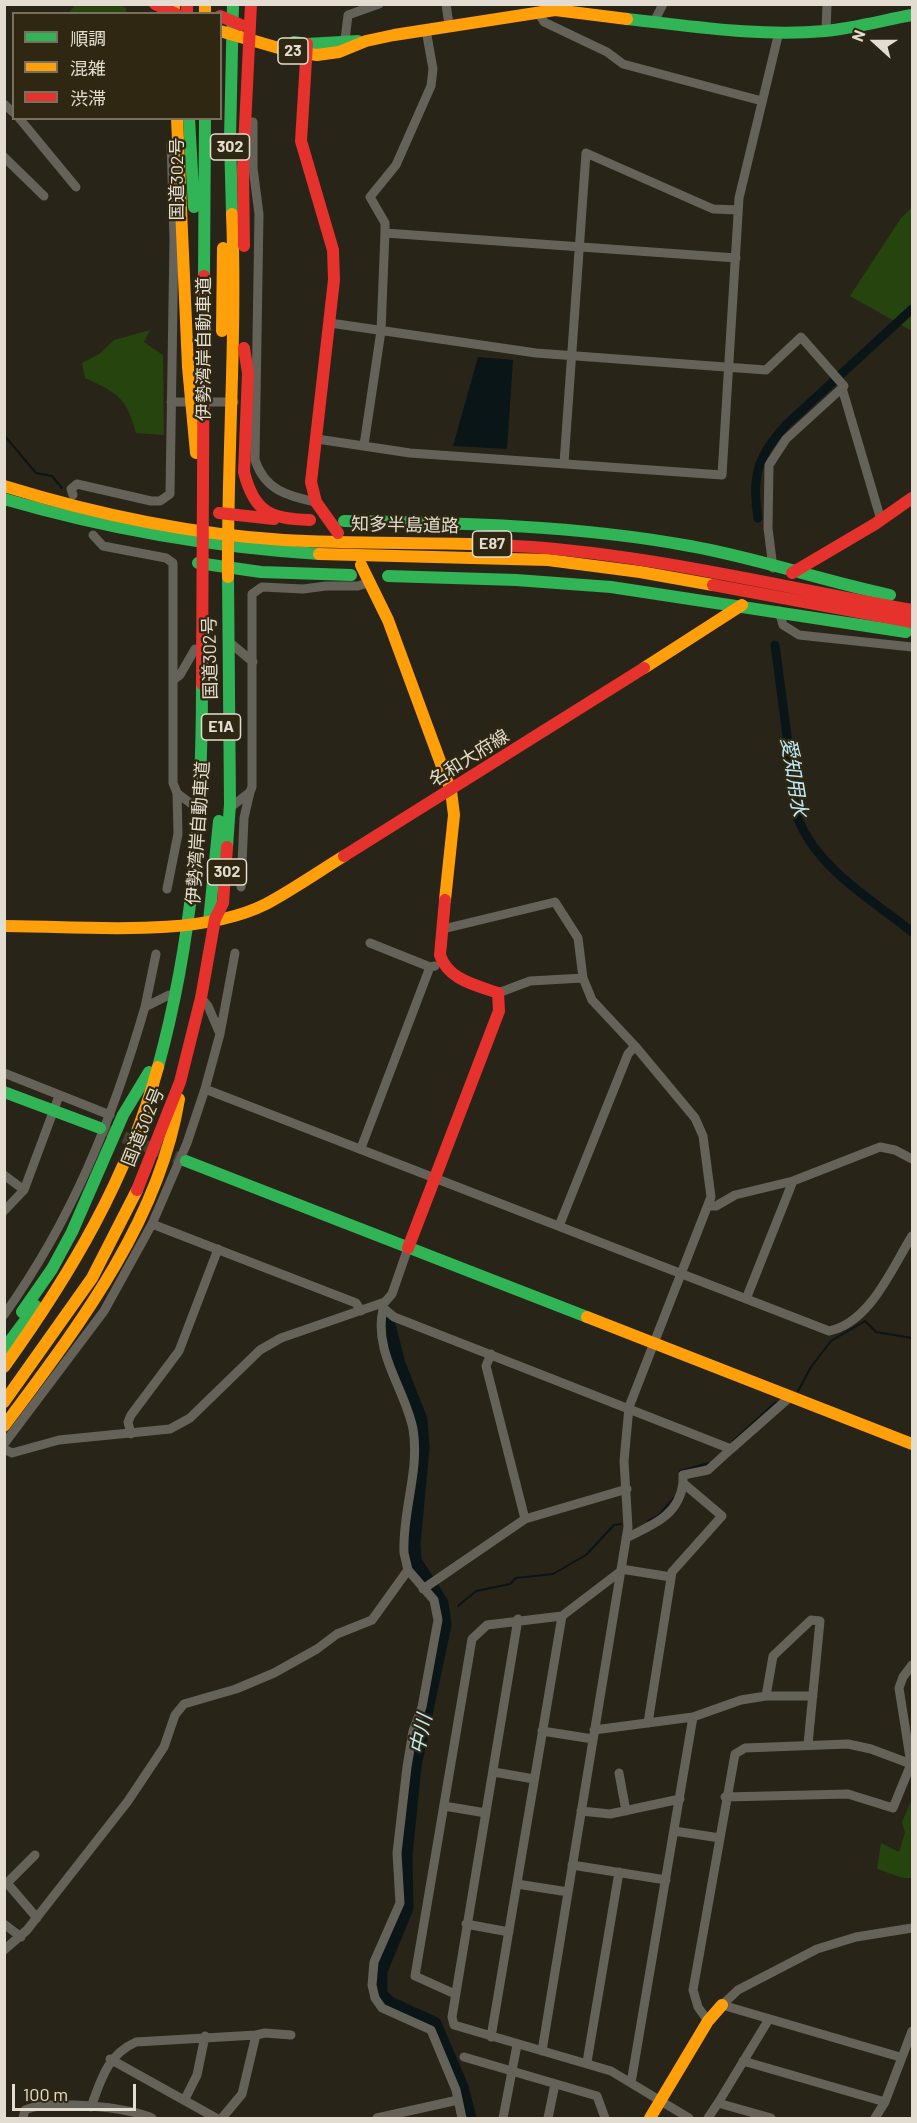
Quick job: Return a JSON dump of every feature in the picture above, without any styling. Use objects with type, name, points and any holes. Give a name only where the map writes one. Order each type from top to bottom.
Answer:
[{"type":"main road","points":[[155,4],[171,12]]},
{"type":"main road","points":[[194,4],[211,12]]},
{"type":"main road","name":"伊勢湾岸自動車道","points":[[4,1401],[92,1275],[124,1212],[173,1093],[200,987],[214,877],[221,772],[223,4]]},
{"type":"main road","points":[[222,298],[235,4]]},
{"type":"main road","name":"国道302号","points":[[4,1401],[92,1278],[134,1196],[180,1082],[201,998],[215,919],[223,903],[230,808],[228,514],[235,289],[226,33],[232,21],[235,4]]},
{"type":"main road","points":[[252,4],[243,168],[244,348],[248,373],[244,472],[247,488],[256,505],[266,513],[285,520]]},
{"type":"main road","name":"23","points":[[222,17],[264,36],[307,49],[318,55],[339,52],[366,41],[556,7],[723,30],[779,32],[826,32],[912,15]]},
{"type":"main road","name":"23","points":[[226,33],[253,41],[307,49],[345,40],[366,41]]},
{"type":"main road","points":[[307,49],[301,141],[333,250],[330,323],[311,482],[316,502],[338,533]]},
{"type":"main road","points":[[177,120],[190,397],[197,459]]},
{"type":"main road","points":[[189,120],[204,383]]},
{"type":"main road","name":"国道302号","points":[[4,1349],[45,1293],[80,1238],[107,1183],[149,1072],[169,994],[182,927],[194,806],[198,563],[194,120]]},
{"type":"main road","name":"伊勢湾岸自動車道","points":[[4,1367],[74,1265],[120,1177],[154,1087],[181,985],[201,825],[205,120]]},
{"type":"main road","points":[[231,389],[244,348]]},
{"type":"main road","name":"知多半島道路","points":[[4,486],[99,512],[187,528],[238,541],[323,554],[546,560],[742,583],[912,622]]},
{"type":"main road","name":"名和大府線","points":[[4,926],[182,927],[265,904],[451,791],[775,583],[881,520],[912,498]]},
{"type":"main road","name":"知多半島道路","points":[[4,499],[96,524],[185,541],[238,541]]},
{"type":"main road","points":[[197,511],[285,520],[310,520]]},
{"type":"main road","points":[[344,521],[481,524],[593,531],[693,546],[871,592],[912,600]]},
{"type":"main road","points":[[198,563],[261,572],[351,575]]},
{"type":"main road","points":[[361,565],[388,620],[451,791],[454,815],[443,929],[436,966],[498,993],[499,1011],[408,1248]]},
{"type":"main road","points":[[388,576],[564,582],[722,603],[792,616],[912,633]]},
{"type":"main road","name":"知多半島道路","points":[[796,595],[912,610]]},
{"type":"main road","points":[[4,1335],[51,1269],[72,1232],[123,1115],[149,1072]]},
{"type":"main road","points":[[4,1426],[91,1302],[138,1221],[172,1139],[179,1112],[180,1082]]},
{"type":"main road","points":[[4,1092],[100,1128]]},
{"type":"main road","points":[[186,1161],[912,1444]]},
{"type":"main road","points":[[650,2118],[708,2021],[722,2005]]},
{"type":"street","points":[[345,40],[348,15],[379,4]]},
{"type":"street","points":[[446,4],[449,25]]},
{"type":"street","points":[[654,22],[663,4]]},
{"type":"street","points":[[826,32],[827,4]]},
{"type":"street","points":[[538,12],[544,22],[607,52],[623,64],[762,101]]},
{"type":"street","points":[[364,445],[381,331],[385,233],[385,223],[370,197],[396,165],[431,86],[433,69],[426,30]]},
{"type":"street","points":[[317,439],[410,453],[722,475],[738,210],[779,32]]},
{"type":"street","points":[[253,41],[253,168],[259,214],[258,403],[254,449],[259,473],[275,489],[316,502]]},
{"type":"street","points":[[21,120],[76,187]]},
{"type":"street","points":[[73,495],[71,489],[77,484],[151,501],[160,501],[170,494],[174,238],[171,139]]},
{"type":"street","points":[[564,463],[586,153],[713,209],[738,210]]},
{"type":"street","points":[[4,157],[45,196]]},
{"type":"street","points":[[385,233],[736,258]]},
{"type":"street","points":[[330,323],[536,353],[766,370],[801,337],[843,385]]},
{"type":"street","points":[[881,520],[842,388],[786,439],[770,465],[768,528],[779,616],[783,625],[791,632],[860,643],[912,647]]},
{"type":"street","points":[[171,402],[258,403]]},
{"type":"street","points":[[93,535],[103,546],[166,558],[173,562],[173,783],[177,793],[178,834],[167,889]]},
{"type":"street","points":[[242,887],[244,818],[250,792],[252,594],[255,590],[269,586],[303,589],[358,586],[370,582]]},
{"type":"street","points":[[228,641],[252,662]]},
{"type":"street","points":[[173,680],[180,675],[195,649]]},
{"type":"street","points":[[230,808],[250,792]]},
{"type":"street","points":[[177,793],[194,806]]},
{"type":"street","points":[[443,929],[555,902],[578,938],[583,978],[592,1000],[684,1103],[700,1129],[711,1197],[629,1407],[624,1461],[627,1489],[626,1538],[542,2051]]},
{"type":"street","points":[[361,1148],[436,966],[370,943]]},
{"type":"street","points":[[4,1444],[104,1311],[152,1224],[187,1143],[205,1089],[219,1034],[235,953]]},
{"type":"street","points":[[4,1315],[49,1246],[100,1145],[146,1007],[156,954]]},
{"type":"street","points":[[498,993],[530,981],[583,978]]},
{"type":"street","points":[[146,1007],[169,994]]},
{"type":"street","points":[[201,998],[208,1006],[219,1034]]},
{"type":"street","points":[[560,1226],[628,1054],[635,1046]]},
{"type":"street","points":[[4,1073],[110,1115]]},
{"type":"street","points":[[205,1089],[830,1331],[838,1330],[865,1310],[912,1236]]},
{"type":"street","points":[[4,1211],[24,1190],[59,1096]]},
{"type":"street","points":[[708,1206],[716,1206],[735,1195],[793,1181],[880,1147],[895,1150],[912,1159]]},
{"type":"street","points":[[4,1175],[24,1190]]},
{"type":"street","points":[[746,1299],[793,1181]]},
{"type":"street","points":[[152,1224],[356,1303],[361,1311]]},
{"type":"street","points":[[408,1248],[392,1294],[382,1307],[380,1322],[384,1346],[407,1409],[414,1439],[412,1490],[404,1543],[408,1570],[434,1600],[438,1620],[422,1707],[413,1731],[407,1767],[397,1853],[400,1903],[374,1962],[372,1985],[375,1998],[382,2008],[430,2030],[458,2100],[462,2118]]},
{"type":"street","points":[[131,1434],[128,1422],[131,1415],[179,1351],[218,1249]]},
{"type":"street","points":[[4,1449],[12,1453],[59,1440],[170,1429],[190,1418],[260,1350],[281,1338],[361,1311],[382,1307]]},
{"type":"street","points":[[382,1307],[394,1317],[629,1407],[730,1449]]},
{"type":"street","points":[[491,1354],[486,1366],[525,1519]]},
{"type":"street","points":[[626,1538],[660,1521],[681,1499],[683,1475],[708,1470],[790,1396]]},
{"type":"street","points":[[648,1723],[672,1572],[722,1516],[683,1484]]},
{"type":"street","points":[[423,1589],[525,1519],[627,1489]]},
{"type":"street","points":[[4,1950],[21,1937],[37,1918],[128,1801],[164,1747],[175,1715],[184,1704],[236,1689],[274,1673],[317,1649],[336,1634],[372,1620],[408,1570]]},
{"type":"street","points":[[455,1994],[415,1976],[472,1639],[487,1625],[518,1619],[562,1616],[621,1570],[671,1577]]},
{"type":"street","points":[[491,2037],[562,1616]]},
{"type":"street","points":[[518,1619],[494,1772],[466,1924],[452,2017],[454,2025],[517,2045],[587,2062],[632,2083],[689,2118]]},
{"type":"street","points":[[766,1696],[773,1656],[811,1620],[820,1621],[808,1744]]},
{"type":"street","points":[[725,1797],[848,1794],[893,1808],[911,1764],[899,1688],[903,1677],[912,1665]]},
{"type":"street","points":[[542,1731],[594,1734],[648,1723],[693,1718],[735,1702],[766,1696],[813,1696]]},
{"type":"street","points":[[632,2083],[693,1718]]},
{"type":"street","points":[[708,2021],[698,2007],[693,1990],[725,1797],[733,1758],[738,1751],[745,1748],[808,1744],[859,1745],[911,1764]]},
{"type":"street","points":[[494,1772],[534,1779]]},
{"type":"street","points":[[619,1773],[626,1811]]},
{"type":"street","points":[[581,1811],[610,1814],[680,1799]]},
{"type":"street","points":[[444,1806],[486,1812]]},
{"type":"street","points":[[674,1831],[720,1838]]},
{"type":"street","points":[[35,1855],[7,1883],[37,1918]]},
{"type":"street","points":[[572,1864],[666,1880]]},
{"type":"street","points":[[587,2062],[619,1872]]},
{"type":"street","points":[[517,1884],[568,1892]]},
{"type":"street","points":[[4,1924],[21,1937]]},
{"type":"street","points":[[466,1924],[509,1932]]},
{"type":"street","points":[[722,2005],[738,1990],[817,1949],[856,1937],[912,1928]]},
{"type":"street","points":[[722,2005],[900,2057]]},
{"type":"street","points":[[708,2118],[769,2019]]},
{"type":"street","points":[[875,2118],[885,2102],[900,2057],[912,2031]]},
{"type":"street","points":[[91,2108],[110,2060],[121,2049],[136,2042],[265,2033],[291,2035]]},
{"type":"street","points":[[222,2118],[242,2094],[256,2035]]},
{"type":"street","points":[[185,2099],[197,2075],[205,2036]]},
{"type":"street","points":[[503,2118],[517,2045]]},
{"type":"street","points":[[464,2057],[597,2096],[603,2118]]},
{"type":"street","points":[[110,2060],[216,2118]]},
{"type":"street","points":[[743,2061],[885,2102]]},
{"type":"street","points":[[548,2118],[555,2084]]},
{"type":"street","points":[[377,2118],[458,2100]]},
{"type":"street","points":[[718,2103],[771,2118]]},
{"type":"street","points":[[23,2118],[25,2110],[35,2106],[117,2108],[152,2118]]},
{"type":"green space","points":[[76,5],[120,5],[126,8],[126,12],[69,12]]},
{"type":"green space","points":[[912,207],[912,331],[850,296],[901,218]]},
{"type":"green space","points":[[150,330],[144,342],[163,355],[164,435],[136,433],[124,404],[113,393],[85,378],[82,363],[99,354],[114,340]]},
{"type":"green space","points":[[912,1799],[912,1878],[903,1878],[877,1869],[881,1843],[899,1852],[905,1833],[902,1822]]},
{"type":"shaded area","points":[[478,357],[513,360],[507,449],[453,446]]},
{"type":"waterway","name":"愛知用水","points":[[758,518],[756,478],[763,456],[777,435],[912,309]]},
{"type":"waterway","points":[[4,435],[36,473],[52,476],[62,488]]},
{"type":"waterway","name":"愛知用水","points":[[775,645],[798,819],[807,837],[832,868],[912,932]]},
{"type":"waterway","name":"中川","points":[[387,1321],[398,1364],[420,1420],[422,1448],[413,1544],[414,1561],[441,1603],[444,1625],[414,1766],[405,1855],[406,1908],[380,1971],[380,1995],[390,2004],[434,2024],[461,2087],[469,2118]]},
{"type":"waterway","points":[[798,1391],[811,1367],[831,1341],[865,1321],[876,1332],[912,1338]]},
{"type":"waterway","points":[[733,1441],[776,1402]]},
{"type":"waterway","points":[[680,1473],[680,1471],[709,1463]]},
{"type":"waterway","points":[[648,1521],[658,1516],[674,1498]]},
{"type":"waterway","points":[[458,1606],[476,1591],[510,1584],[516,1578],[553,1574],[586,1555],[614,1525],[621,1524]]},
{"type":"tunnel","points":[[107,1131],[186,1161]]},
{"type":"traffic: fast","points":[[232,214],[230,139],[233,4]]},
{"type":"traffic: fast","points":[[627,19],[775,33],[836,30],[912,15]]},
{"type":"traffic: fast","points":[[294,42],[307,44],[358,41]]},
{"type":"traffic: fast","points":[[189,120],[194,207]]},
{"type":"traffic: fast","points":[[204,276],[205,120]]},
{"type":"traffic: fast","points":[[4,499],[81,519],[160,535],[239,547],[319,554]]},
{"type":"traffic: fast","points":[[344,521],[518,526],[647,539],[741,557],[890,595]]},
{"type":"traffic: fast","points":[[198,563],[261,572],[351,575]]},
{"type":"traffic: fast","points":[[388,576],[516,580],[611,587],[906,632]]},
{"type":"traffic: fast","points":[[227,847],[230,804],[228,577]]},
{"type":"traffic: fast","points":[[158,1067],[180,972],[193,877],[200,782],[202,684]]},
{"type":"traffic: fast","points":[[209,921],[219,821]]},
{"type":"traffic: fast","points":[[22,1312],[52,1269],[72,1232],[123,1115],[149,1072]]},
{"type":"traffic: fast","points":[[4,1092],[100,1128]]},
{"type":"traffic: fast","points":[[186,1161],[587,1317]]},
{"type":"traffic: fast","points":[[4,1349],[36,1306]]},
{"type":"traffic: slow","points":[[174,4],[174,12]]},
{"type":"traffic: slow","points":[[205,4],[205,12]]},
{"type":"traffic: slow","points":[[222,32],[289,51],[317,55],[339,52],[366,41],[394,35],[555,10],[627,19]]},
{"type":"traffic: slow","points":[[177,120],[188,367],[196,453]]},
{"type":"traffic: slow","points":[[228,577],[233,305],[232,214]]},
{"type":"traffic: slow","points":[[222,331],[223,248]]},
{"type":"traffic: slow","points":[[4,486],[108,514],[213,533],[284,540],[498,545]]},
{"type":"traffic: slow","points":[[319,554],[548,560],[640,572],[713,585]]},
{"type":"traffic: slow","points":[[361,565],[388,620],[451,791],[454,815],[445,900]]},
{"type":"traffic: slow","points":[[644,668],[742,605]]},
{"type":"traffic: slow","points":[[4,926],[138,928],[207,922],[238,915],[266,904],[344,856]]},
{"type":"traffic: slow","points":[[4,1367],[52,1297],[94,1224],[131,1148],[158,1067]]},
{"type":"traffic: slow","points":[[4,1426],[86,1312],[134,1231],[169,1144],[179,1099]]},
{"type":"traffic: slow","points":[[4,1402],[92,1278],[137,1190]]},
{"type":"traffic: slow","points":[[587,1317],[912,1444]]},
{"type":"traffic: slow","points":[[650,2118],[708,2021],[722,2005]]},
{"type":"traffic: jam","points":[[155,4],[172,12]]},
{"type":"traffic: jam","points":[[187,4],[187,12]]},
{"type":"traffic: jam","points":[[244,246],[243,168],[251,4]]},
{"type":"traffic: jam","points":[[222,17],[241,25]]},
{"type":"traffic: jam","points":[[307,44],[301,141],[333,250],[334,280],[311,482],[316,502],[338,533]]},
{"type":"traffic: jam","points":[[202,684],[204,276]]},
{"type":"traffic: jam","points":[[244,348],[248,373],[244,472],[248,486],[259,505],[266,511],[284,518],[310,520]]},
{"type":"traffic: jam","points":[[792,573],[875,524],[912,498]]},
{"type":"traffic: jam","points":[[219,513],[274,519]]},
{"type":"traffic: jam","points":[[498,545],[602,554],[654,562],[912,610]]},
{"type":"traffic: jam","points":[[713,585],[912,622]]},
{"type":"traffic: jam","points":[[344,856],[644,668]]},
{"type":"traffic: jam","points":[[137,1190],[180,1082],[201,998],[215,919],[223,903],[227,847]]},
{"type":"traffic: jam","points":[[408,1248],[499,1011],[498,993],[456,976],[449,970],[440,955],[445,900]]}]
